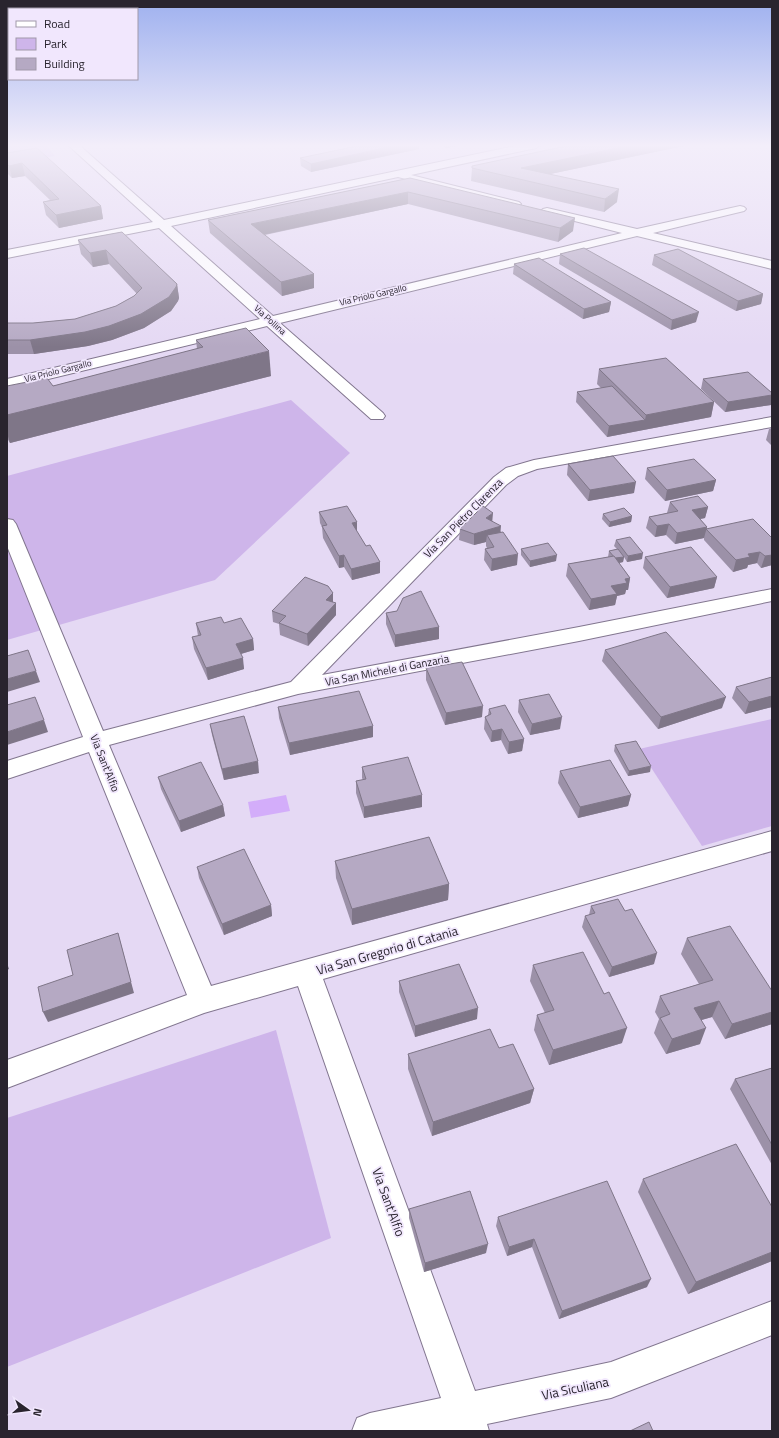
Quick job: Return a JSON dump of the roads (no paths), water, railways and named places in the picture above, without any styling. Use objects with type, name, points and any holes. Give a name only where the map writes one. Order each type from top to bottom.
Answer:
[{"type":"street","name":"Via Pollina","points":[[149,212],[377,416]]},
{"type":"street","points":[[7,254],[219,212]]},
{"type":"street","points":[[549,212],[772,265]]},
{"type":"street","name":"Via Priolo Gargallo","points":[[7,384],[727,212]]},
{"type":"street","name":"Via San Pietro Clarenza","points":[[298,687],[500,481],[512,472],[534,465],[772,422]]},
{"type":"street","name":"Via Sant'Alfio","points":[[7,524],[203,1001]]},
{"type":"street","name":"Via San Michele di Ganzaria","points":[[7,770],[96,741],[298,687],[579,634],[772,595]]},
{"type":"street","name":"Via San Gregorio di Catania","points":[[7,1074],[203,1001],[772,841]]},
{"type":"street","name":"Via Sant'Alfio","points":[[307,972],[468,1421]]},
{"type":"street","name":"Via Siculiana","points":[[370,1431],[468,1421],[611,1380],[772,1318]]}]
